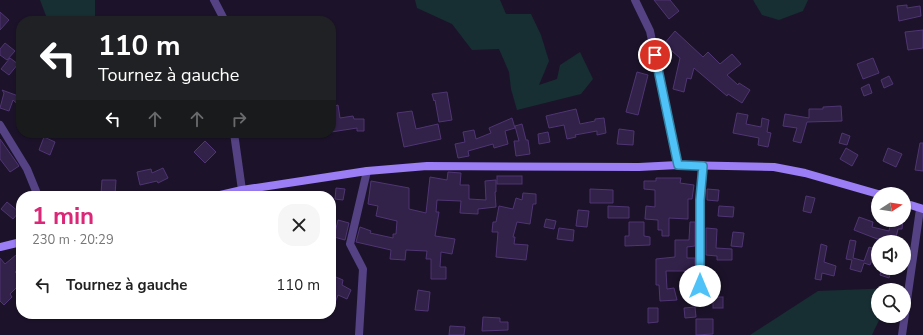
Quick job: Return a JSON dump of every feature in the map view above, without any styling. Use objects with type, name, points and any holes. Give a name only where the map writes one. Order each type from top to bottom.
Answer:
[{"type":"street","points":[[214,0],[222,16]]},
{"type":"street","points":[[635,0],[650,31],[678,165]]},
{"type":"street","points":[[0,125],[27,169],[36,191]]},
{"type":"street","points":[[235,138],[242,190]]},
{"type":"street","points":[[238,191],[367,171],[427,166],[639,167],[678,165],[774,167],[805,173],[871,192]]},
{"type":"street","points":[[700,295],[700,200],[703,166]]},
{"type":"street","points":[[359,335],[363,269],[350,244],[367,171]]},
{"type":"street","points":[[902,335],[921,209],[911,205]]},
{"type":"street","points":[[0,247],[16,243]]},
{"type":"green space","points":[[40,0],[95,0],[95,16],[46,16]]},
{"type":"green space","points":[[415,0],[500,0],[506,14],[531,14],[541,35],[549,61],[539,85],[557,79],[560,65],[580,52],[593,79],[581,94],[517,110],[511,89],[509,72],[499,49],[472,50],[452,24],[417,8]]},
{"type":"green space","points":[[753,0],[808,0],[803,11],[779,20],[762,15]]},
{"type":"green space","points":[[871,289],[871,323],[878,323],[872,335],[750,335],[818,291]]},
{"type":"building","points":[[654,0],[670,0],[679,11],[669,19]]},
{"type":"building","points":[[907,5],[907,8],[920,6],[921,16],[899,21],[897,6]]},
{"type":"building","points":[[0,12],[9,20],[0,30]]},
{"type":"building","points":[[923,30],[923,48],[908,50],[905,32]]},
{"type":"building","points":[[675,31],[703,57],[708,52],[720,64],[732,54],[741,64],[727,75],[738,85],[739,83],[750,90],[742,103],[728,94],[727,96],[694,68],[691,79],[687,78],[684,92],[673,89],[680,58],[664,44]]},
{"type":"building","points":[[5,43],[15,51],[7,60],[0,55],[0,49]]},
{"type":"building","points":[[10,58],[16,62],[16,66],[9,75],[1,69]]},
{"type":"building","points":[[873,58],[879,73],[863,79],[857,64]]},
{"type":"building","points":[[637,72],[648,75],[638,115],[626,112]]},
{"type":"building","points":[[889,76],[893,84],[884,88],[881,80]]},
{"type":"building","points":[[869,84],[872,93],[864,96],[861,88]]},
{"type":"building","points":[[2,90],[16,95],[16,103],[13,100],[9,111],[0,108],[4,93]]},
{"type":"building","points":[[447,92],[452,120],[439,122],[435,100],[434,101],[432,94]]},
{"type":"building","points":[[338,105],[340,118],[353,116],[354,119],[364,119],[364,131],[357,131],[357,128],[336,131],[336,106]]},
{"type":"building","points":[[841,106],[842,121],[807,122],[801,143],[793,141],[797,128],[783,126],[785,114],[809,118],[809,109],[823,109],[823,107]]},
{"type":"building","points":[[576,109],[580,124],[595,121],[595,119],[604,118],[606,133],[597,135],[597,131],[575,135],[576,137],[567,139],[564,125],[549,128],[546,116]]},
{"type":"building","points":[[412,111],[416,129],[438,124],[441,139],[404,147],[397,113]]},
{"type":"building","points":[[737,113],[748,115],[746,124],[761,127],[762,118],[769,120],[767,132],[771,133],[768,147],[758,145],[759,138],[733,133]]},
{"type":"building","points":[[512,118],[515,128],[505,131],[508,144],[494,148],[493,144],[468,151],[469,156],[458,158],[455,144],[465,142],[463,132],[474,130],[476,139],[491,133],[489,128]]},
{"type":"building","points":[[522,124],[526,140],[528,140],[530,154],[516,156],[514,141],[519,141],[515,126]]},
{"type":"building","points":[[619,129],[634,131],[633,145],[617,144]]},
{"type":"building","points":[[548,132],[550,142],[539,144],[538,134]]},
{"type":"building","points":[[842,133],[850,136],[847,145],[839,143]]},
{"type":"building","points":[[44,138],[55,142],[50,155],[39,150]]},
{"type":"building","points":[[0,139],[19,166],[10,172],[0,159]]},
{"type":"building","points":[[205,141],[216,152],[205,163],[194,152]]},
{"type":"building","points":[[920,143],[923,143],[923,171],[915,170]]},
{"type":"building","points":[[846,148],[858,155],[852,166],[840,159]]},
{"type":"building","points":[[888,148],[902,154],[896,167],[883,161]]},
{"type":"building","points":[[163,168],[168,178],[158,183],[157,181],[140,185],[137,172],[151,169],[152,173]]},
{"type":"building","points":[[448,172],[461,173],[460,185],[469,185],[469,199],[486,200],[485,181],[496,180],[496,207],[478,209],[478,214],[460,213],[461,201],[437,200],[436,212],[439,212],[435,236],[455,239],[452,254],[441,252],[440,267],[446,267],[446,279],[431,279],[431,259],[426,259],[427,251],[406,250],[405,260],[390,259],[391,250],[356,242],[360,227],[371,231],[370,233],[393,238],[393,234],[396,234],[397,221],[376,216],[378,206],[368,204],[371,181],[409,188],[409,209],[426,213],[430,177],[447,180]]},
{"type":"building","points":[[497,176],[522,176],[522,184],[497,184]]},
{"type":"building","points":[[656,178],[681,178],[680,183],[694,185],[692,199],[688,199],[688,219],[669,218],[669,236],[662,236],[662,230],[658,230],[658,220],[645,219],[646,206],[655,207],[655,190],[644,189],[644,181],[656,181]]},
{"type":"building","points":[[102,180],[116,180],[115,191],[101,191]]},
{"type":"building","points":[[336,188],[345,189],[343,200],[336,199]]},
{"type":"building","points":[[590,189],[613,190],[613,203],[590,203]]},
{"type":"building","points":[[707,189],[719,190],[718,201],[707,200]]},
{"type":"building","points":[[523,193],[536,194],[536,204],[533,204],[530,224],[517,222],[513,237],[515,237],[514,244],[528,245],[526,260],[496,257],[498,232],[492,232],[493,222],[496,222],[499,206],[513,209],[516,198],[522,200]]},
{"type":"building","points":[[806,196],[815,198],[811,213],[803,211]]},
{"type":"building","points":[[7,202],[16,210],[16,216],[13,219],[1,209]]},
{"type":"building","points":[[608,206],[629,207],[629,218],[608,218]]},
{"type":"building","points":[[719,206],[734,207],[733,217],[718,216]]},
{"type":"building","points":[[578,210],[589,211],[587,227],[576,226]]},
{"type":"building","points":[[859,217],[871,221],[871,227],[889,231],[890,227],[902,227],[902,229],[898,229],[897,235],[871,235],[871,237],[854,230]]},
{"type":"building","points":[[546,219],[556,221],[554,229],[544,227]]},
{"type":"building","points":[[338,220],[349,223],[345,240],[336,238]]},
{"type":"building","points":[[629,222],[644,222],[644,236],[650,237],[650,245],[625,246],[625,236],[629,236]]},
{"type":"building","points":[[690,222],[695,222],[695,246],[687,247],[687,258],[695,258],[695,271],[666,271],[667,289],[674,288],[677,300],[660,301],[659,285],[656,285],[656,259],[675,257],[675,240],[689,240]]},
{"type":"building","points":[[559,228],[574,230],[573,241],[557,239]]},
{"type":"building","points":[[706,228],[717,229],[716,248],[732,249],[732,260],[717,260],[717,256],[706,255]]},
{"type":"building","points":[[733,232],[744,233],[742,247],[731,246]]},
{"type":"building","points":[[850,240],[856,241],[853,258],[864,261],[869,247],[871,248],[870,265],[864,263],[861,272],[850,269],[852,260],[846,259]]},
{"type":"building","points":[[821,244],[827,246],[824,262],[836,266],[834,276],[822,273],[821,280],[815,279]]},
{"type":"building","points":[[16,255],[16,288],[10,294],[12,297],[4,305],[0,301],[0,258],[5,264]]},
{"type":"building","points":[[880,275],[890,275],[889,278]]},
{"type":"building","points":[[336,277],[343,280],[342,285],[351,290],[347,299],[338,295],[336,300]]},
{"type":"building","points":[[418,290],[430,292],[428,311],[415,310]]},
{"type":"building","points":[[713,297],[723,297],[723,308],[713,308]]},
{"type":"building","points":[[695,307],[696,317],[685,318],[684,308]]},
{"type":"building","points":[[648,308],[658,308],[658,322],[648,323]]},
{"type":"building","points":[[483,317],[500,318],[500,322],[508,322],[508,330],[482,331]]},
{"type":"building","points":[[696,319],[713,319],[713,334],[696,335]]},
{"type":"building","points":[[450,326],[465,327],[464,335],[449,335]]},
{"type":"route","points":[[655,55],[678,165],[703,166],[700,200],[700,286]]}]
